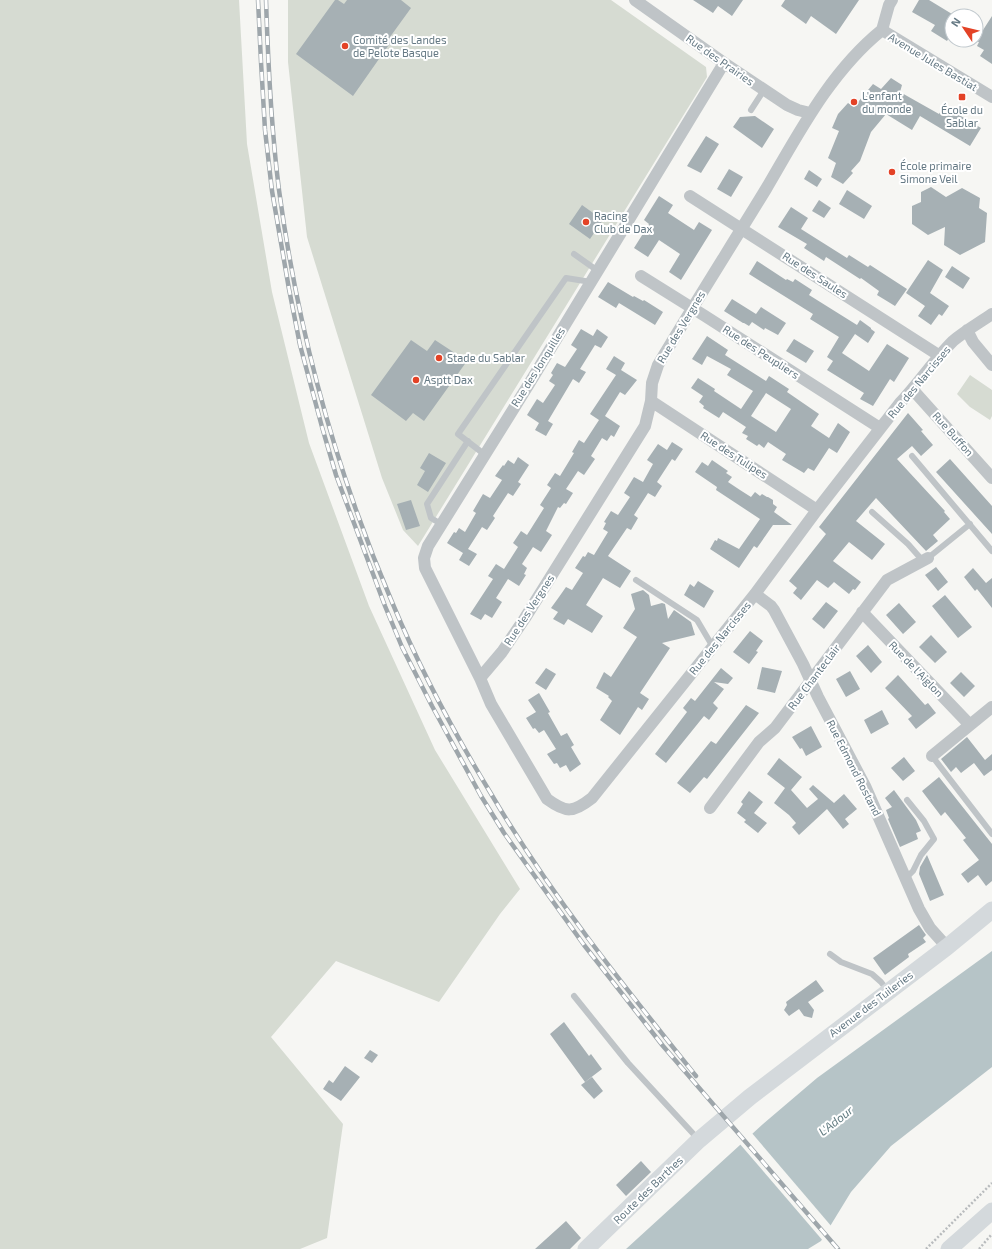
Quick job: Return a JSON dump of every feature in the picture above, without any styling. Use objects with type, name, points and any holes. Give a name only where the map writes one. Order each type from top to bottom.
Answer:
[{"type":"main road","name":"Avenue des Tuileries","points":[[704,1136],[750,1097],[947,947],[992,910]]},
{"type":"main road","name":"Route des Barthes","points":[[586,1249],[704,1136]]},
{"type":"main road","points":[[949,1249],[992,1211]]},
{"type":"street","name":"Rue des Prairies","points":[[634,0],[787,105],[810,113]]},
{"type":"street","name":"Avenue Jules Bastiat","points":[[892,0],[889,5],[882,30],[992,97]]},
{"type":"street","name":"Rue des Vergnes","points":[[480,678],[502,652],[525,618],[645,426],[651,401],[652,383],[658,365],[810,113],[843,68],[869,40],[882,30]]},
{"type":"street","name":"Rue des Jonquilles","points":[[480,678],[425,568],[424,558],[428,546],[598,271],[724,63]]},
{"type":"street","name":"Rue des Saules","points":[[690,196],[940,356]]},
{"type":"street","name":"Rue des Peupliers","points":[[641,276],[880,428]]},
{"type":"street","name":"Rue des Narcisses","points":[[480,678],[491,704],[547,799],[559,808],[571,810],[581,807],[592,798],[755,594],[817,510],[900,403],[913,390],[954,341],[967,330],[992,314]]},
{"type":"street","points":[[967,330],[973,342],[992,365]]},
{"type":"street","name":"Rue Buffon","points":[[913,390],[992,478]]},
{"type":"street","name":"Rue des Tulipes","points":[[651,401],[817,510]]},
{"type":"street","name":"Rue Chanteclair","points":[[710,808],[759,742],[775,728],[886,580],[925,559]]},
{"type":"street","name":"Rue Edmond Rostand","points":[[755,594],[774,610],[865,786],[919,908],[930,928],[947,947]]},
{"type":"street","name":"Rue de l'Aiglon","points":[[862,612],[970,725]]},
{"type":"street","points":[[932,756],[992,707]]},
{"type":"lane","points":[[751,110],[764,90]]},
{"type":"lane","points":[[574,254],[598,271]]},
{"type":"lane","points":[[484,454],[458,434],[566,278],[591,282]]},
{"type":"lane","points":[[441,524],[431,518],[427,504],[468,441]]},
{"type":"lane","points":[[912,456],[992,551]]},
{"type":"lane","points":[[872,512],[925,559],[970,524]]},
{"type":"lane","points":[[636,580],[697,620],[713,647]]},
{"type":"lane","points":[[932,756],[992,834]]},
{"type":"lane","points":[[906,878],[913,871],[921,856],[934,839],[924,821],[907,800]]},
{"type":"lane","points":[[830,954],[841,962],[872,974],[888,991]]},
{"type":"lane","points":[[574,996],[628,1063],[704,1136]]},
{"type":"path","points":[[926,1249],[992,1183]]},
{"type":"path","points":[[979,1249],[992,1234]]},
{"type":"shaded area","points":[[0,0],[239,0],[247,144],[272,292],[309,443],[369,606],[435,750],[520,889],[500,914],[439,1002],[336,961],[271,1037],[343,1124],[327,1238],[300,1249],[0,1249]]},
{"type":"shaded area","name":"Stade du Sablar","points":[[288,0],[611,0],[706,67],[707,77],[418,546],[403,530],[382,478],[307,237],[288,62]]},
{"type":"shaded area","points":[[970,375],[992,390],[992,416],[990,420],[970,407],[957,394]]},
{"type":"water","name":"L'Adour","points":[[992,951],[992,1067],[891,1146],[851,1192],[821,1241],[808,1249],[626,1249],[763,1124],[817,1078]]},
{"type":"pier","points":[[751,1132],[832,1227],[824,1242],[739,1143]]},
{"type":"building","name":"Comité des Landes de Pelote Basque","points":[[335,0],[338,0],[344,4],[347,0],[401,0],[411,8],[390,37],[393,39],[353,96],[296,54]]},
{"type":"building","points":[[693,0],[743,0],[732,16],[718,6],[713,13]]},
{"type":"building","points":[[785,0],[859,0],[836,34],[811,16],[806,24],[781,6]]},
{"type":"building","points":[[919,0],[929,0],[944,9],[944,39],[931,31],[935,25],[912,12]]},
{"type":"building","points":[[992,16],[992,64],[980,56],[984,50],[980,48],[984,48],[984,28]]},
{"type":"building","points":[[891,78],[902,85],[900,92],[939,114],[944,106],[981,128],[970,146],[920,116],[912,130],[886,114],[871,132],[860,161],[851,171],[853,173],[843,184],[831,177],[836,163],[828,158],[839,131],[832,128],[838,114],[848,103],[854,107],[873,84],[881,89]]},
{"type":"building","points":[[755,116],[774,129],[762,148],[733,127],[740,117]]},
{"type":"building","points":[[706,136],[719,144],[701,173],[687,166]]},
{"type":"building","points":[[729,169],[743,177],[731,197],[717,189]]},
{"type":"building","points":[[809,170],[822,179],[817,187],[804,179]]},
{"type":"building","points":[[931,187],[946,197],[962,188],[980,198],[979,208],[987,213],[985,242],[960,255],[944,245],[945,227],[928,235],[912,224],[912,206],[921,202],[921,192]]},
{"type":"building","points":[[847,190],[872,206],[864,219],[839,204]]},
{"type":"building","points":[[659,196],[673,205],[668,213],[694,230],[699,222],[712,230],[681,280],[669,272],[680,254],[659,240],[648,257],[634,248],[649,224],[644,220]]},
{"type":"building","points":[[819,200],[831,208],[824,218],[812,211]]},
{"type":"building","name":"Racing Club de Dax","points":[[582,205],[603,220],[590,239],[569,224]]},
{"type":"building","points":[[791,207],[808,218],[801,229],[847,258],[849,255],[868,267],[870,265],[907,289],[895,306],[877,295],[879,291],[861,278],[860,279],[826,257],[824,261],[804,248],[807,244],[778,227]]},
{"type":"building","points":[[928,260],[943,270],[930,293],[949,306],[942,316],[939,314],[931,325],[918,316],[925,306],[906,293]]},
{"type":"building","points":[[757,261],[786,280],[787,279],[793,282],[795,279],[812,290],[809,295],[857,325],[860,320],[871,328],[875,332],[868,343],[855,334],[842,353],[869,371],[887,344],[909,358],[894,382],[890,379],[873,406],[860,399],[864,393],[827,370],[833,361],[827,357],[839,337],[810,319],[813,314],[749,274]]},
{"type":"building","points":[[952,266],[970,278],[963,289],[945,277]]},
{"type":"building","points":[[608,282],[633,297],[634,296],[643,301],[644,300],[663,312],[655,325],[619,303],[616,308],[598,297]]},
{"type":"building","points":[[732,299],[756,314],[761,307],[786,323],[778,335],[765,328],[764,330],[752,322],[749,326],[724,311]]},
{"type":"building","points":[[581,329],[593,336],[597,329],[608,337],[601,348],[595,345],[580,369],[586,372],[579,383],[573,379],[548,421],[553,424],[546,436],[535,430],[539,423],[527,415],[537,399],[543,403],[555,385],[549,381],[553,375],[551,373],[557,363],[565,367],[577,349],[571,345]]},
{"type":"building","points":[[707,336],[728,350],[725,355],[766,381],[769,376],[789,389],[787,392],[819,414],[811,426],[829,438],[838,423],[850,432],[837,453],[829,448],[814,471],[808,468],[804,473],[782,460],[786,454],[768,442],[764,448],[759,444],[757,446],[746,439],[748,436],[742,433],[746,427],[723,412],[719,418],[703,408],[704,406],[699,402],[703,396],[691,388],[698,378],[741,409],[753,391],[727,375],[731,369],[707,356],[702,365],[692,359]],"holes":[[[766,393],[791,409],[776,432],[751,416]]]},
{"type":"building","points":[[794,339],[814,351],[806,363],[786,351]]},
{"type":"building","name":"Asptt Dax","points":[[411,340],[427,351],[435,340],[467,361],[424,421],[413,413],[406,421],[371,395]]},
{"type":"building","points":[[614,356],[625,363],[621,370],[637,380],[625,395],[620,392],[605,416],[620,426],[614,437],[611,435],[607,441],[602,438],[591,456],[595,459],[584,475],[578,471],[566,489],[573,493],[566,504],[564,503],[560,508],[558,507],[546,531],[552,535],[541,552],[533,547],[522,564],[527,568],[524,574],[526,575],[519,586],[508,579],[496,598],[502,602],[492,618],[485,614],[481,620],[470,614],[493,579],[488,576],[496,564],[504,569],[518,547],[513,543],[521,531],[527,535],[544,508],[540,505],[551,488],[547,485],[555,473],[560,476],[574,453],[572,452],[579,440],[584,443],[599,420],[590,414],[616,375],[606,369]]},
{"type":"building","points":[[908,413],[923,430],[921,431],[933,445],[921,456],[912,446],[897,459],[945,511],[944,512],[950,519],[933,535],[938,541],[926,551],[876,498],[856,521],[885,544],[872,560],[849,542],[833,561],[861,582],[855,590],[853,589],[849,594],[834,582],[828,588],[817,580],[801,600],[793,593],[797,588],[789,581],[826,534],[819,527]]},
{"type":"building","points":[[672,442],[683,449],[675,461],[672,459],[657,482],[662,486],[655,497],[648,493],[634,515],[638,518],[631,530],[627,528],[608,556],[631,571],[620,588],[603,578],[586,605],[603,616],[592,633],[568,619],[564,625],[553,619],[558,612],[551,608],[566,587],[572,590],[583,573],[575,568],[583,556],[585,557],[588,552],[594,555],[608,532],[603,529],[606,523],[604,522],[611,511],[618,515],[630,497],[624,493],[634,477],[643,482],[653,464],[647,460],[658,444],[667,450]]},
{"type":"building","points":[[429,453],[446,463],[428,492],[417,485],[425,471],[420,468]]},
{"type":"building","points":[[518,457],[529,465],[518,482],[521,484],[513,496],[508,493],[493,516],[495,518],[487,530],[482,527],[468,549],[477,554],[469,566],[459,560],[463,553],[447,543],[454,532],[456,533],[459,528],[465,532],[476,513],[473,511],[483,494],[490,498],[502,480],[495,476],[508,460],[514,464]]},
{"type":"building","points":[[950,459],[992,506],[992,534],[936,472]]},
{"type":"building","points":[[712,460],[728,471],[726,473],[732,477],[728,482],[740,490],[751,497],[755,492],[760,496],[762,494],[773,500],[773,504],[777,507],[774,512],[792,525],[773,525],[757,548],[754,546],[739,568],[710,549],[715,540],[717,541],[718,538],[739,549],[760,519],[716,490],[717,487],[695,472],[702,462],[708,466]]},
{"type":"building","points":[[411,500],[420,526],[406,530],[397,504]]},
{"type":"building","points":[[936,567],[948,582],[938,591],[925,575]]},
{"type":"building","points":[[973,568],[986,583],[992,578],[992,608],[977,589],[975,591],[964,577]]},
{"type":"building","points":[[698,581],[714,591],[704,608],[684,595],[690,584],[694,587]]},
{"type":"building","points":[[643,590],[649,595],[651,606],[662,603],[665,604],[668,619],[674,610],[691,622],[695,635],[662,643],[670,648],[640,693],[649,699],[642,710],[638,707],[620,735],[600,720],[612,701],[608,697],[609,696],[596,688],[604,672],[611,677],[637,637],[623,628],[635,609],[631,594]]},
{"type":"building","points":[[945,595],[972,627],[958,638],[932,606]]},
{"type":"building","points":[[826,602],[838,611],[824,629],[812,619]]},
{"type":"building","points":[[899,603],[916,622],[903,634],[886,615]]},
{"type":"building","points":[[750,631],[763,641],[756,651],[758,652],[749,664],[733,652]]},
{"type":"building","points":[[931,635],[947,652],[935,663],[919,647]]},
{"type":"building","points":[[868,645],[882,662],[871,673],[856,656]]},
{"type":"building","points":[[762,667],[782,671],[775,693],[757,689]]},
{"type":"building","points":[[546,668],[556,674],[546,690],[535,683]]},
{"type":"building","points":[[721,668],[733,678],[728,684],[714,682],[724,689],[713,703],[718,708],[709,720],[704,716],[666,763],[655,754],[687,712],[683,708],[691,698],[695,701]]},
{"type":"building","points":[[850,671],[860,689],[846,697],[836,679]]},
{"type":"building","points":[[961,672],[975,686],[964,697],[950,683]]},
{"type":"building","points":[[898,675],[925,705],[928,703],[936,713],[916,729],[908,719],[912,716],[885,688]]},
{"type":"building","points":[[539,693],[561,736],[567,733],[574,745],[571,747],[581,764],[570,772],[566,765],[560,768],[557,763],[554,764],[547,754],[556,749],[544,730],[539,733],[535,728],[533,729],[526,718],[536,712],[528,700]]},
{"type":"building","points":[[746,705],[759,713],[707,779],[704,777],[690,793],[677,783],[711,741],[716,744]]},
{"type":"building","points":[[882,710],[889,724],[871,734],[864,720]]},
{"type":"building","points":[[811,726],[822,747],[806,756],[802,748],[800,749],[792,737]]},
{"type":"building","points":[[967,737],[985,760],[992,754],[992,770],[984,776],[974,763],[961,773],[956,767],[951,772],[941,759]]},
{"type":"building","points":[[904,757],[915,771],[903,781],[891,768]]},
{"type":"building","points":[[779,758],[802,777],[791,790],[807,808],[818,799],[809,789],[813,785],[834,803],[844,794],[857,809],[845,819],[849,824],[843,829],[827,809],[799,835],[792,827],[796,823],[789,815],[774,803],[785,788],[767,774]]},
{"type":"building","points":[[939,777],[992,844],[992,881],[986,886],[978,875],[968,883],[961,874],[979,860],[963,840],[966,838],[945,812],[941,816],[922,791]]},
{"type":"building","points":[[894,790],[916,820],[921,831],[916,833],[918,839],[900,847],[888,819],[886,810],[892,807],[885,798]]},
{"type":"building","points":[[749,791],[763,802],[754,813],[767,823],[758,833],[744,822],[746,820],[737,813],[743,804],[741,802]]},
{"type":"building","points":[[927,855],[944,895],[930,901],[919,874],[920,867]]},
{"type":"building","points":[[919,925],[926,935],[923,938],[926,942],[908,954],[909,957],[885,975],[873,958]]},
{"type":"building","points":[[816,980],[824,991],[808,1002],[814,1010],[812,1018],[804,1016],[799,1009],[789,1016],[784,1010],[787,1005],[786,1002]]},
{"type":"building","points":[[564,1022],[589,1056],[591,1054],[602,1069],[585,1082],[550,1034]]},
{"type":"building","points":[[370,1050],[378,1055],[372,1063],[364,1058]]},
{"type":"building","points":[[345,1066],[360,1077],[341,1101],[323,1089],[329,1080],[333,1083]]},
{"type":"building","points":[[592,1077],[603,1091],[594,1099],[581,1085]]},
{"type":"building","points":[[641,1161],[651,1172],[626,1196],[616,1185]]},
{"type":"building","points":[[566,1221],[581,1238],[570,1249],[535,1249]]},
{"type":"railway","points":[[258,0],[265,130],[272,191],[300,345],[336,475],[402,647],[481,796],[504,833],[584,945],[663,1046],[838,1249]]},
{"type":"railway","points":[[266,0],[270,95],[274,143],[287,243],[308,348],[322,400],[353,502],[372,552],[402,626],[437,698],[476,769],[513,829],[537,866],[588,938],[696,1076]]},
{"type":"place","name":"Comité des Landes de Pelote Basque","points":[[345,46]]},
{"type":"place","name":"École du Sablar","points":[[962,97]]},
{"type":"place","name":"L'enfant du monde","points":[[854,102]]},
{"type":"place","name":"École primaire Simone Veil","points":[[892,172]]},
{"type":"place","name":"Racing Club de Dax","points":[[586,222]]},
{"type":"place","name":"Stade du Sablar","points":[[439,358]]},
{"type":"place","name":"Asptt Dax","points":[[416,380]]}]
